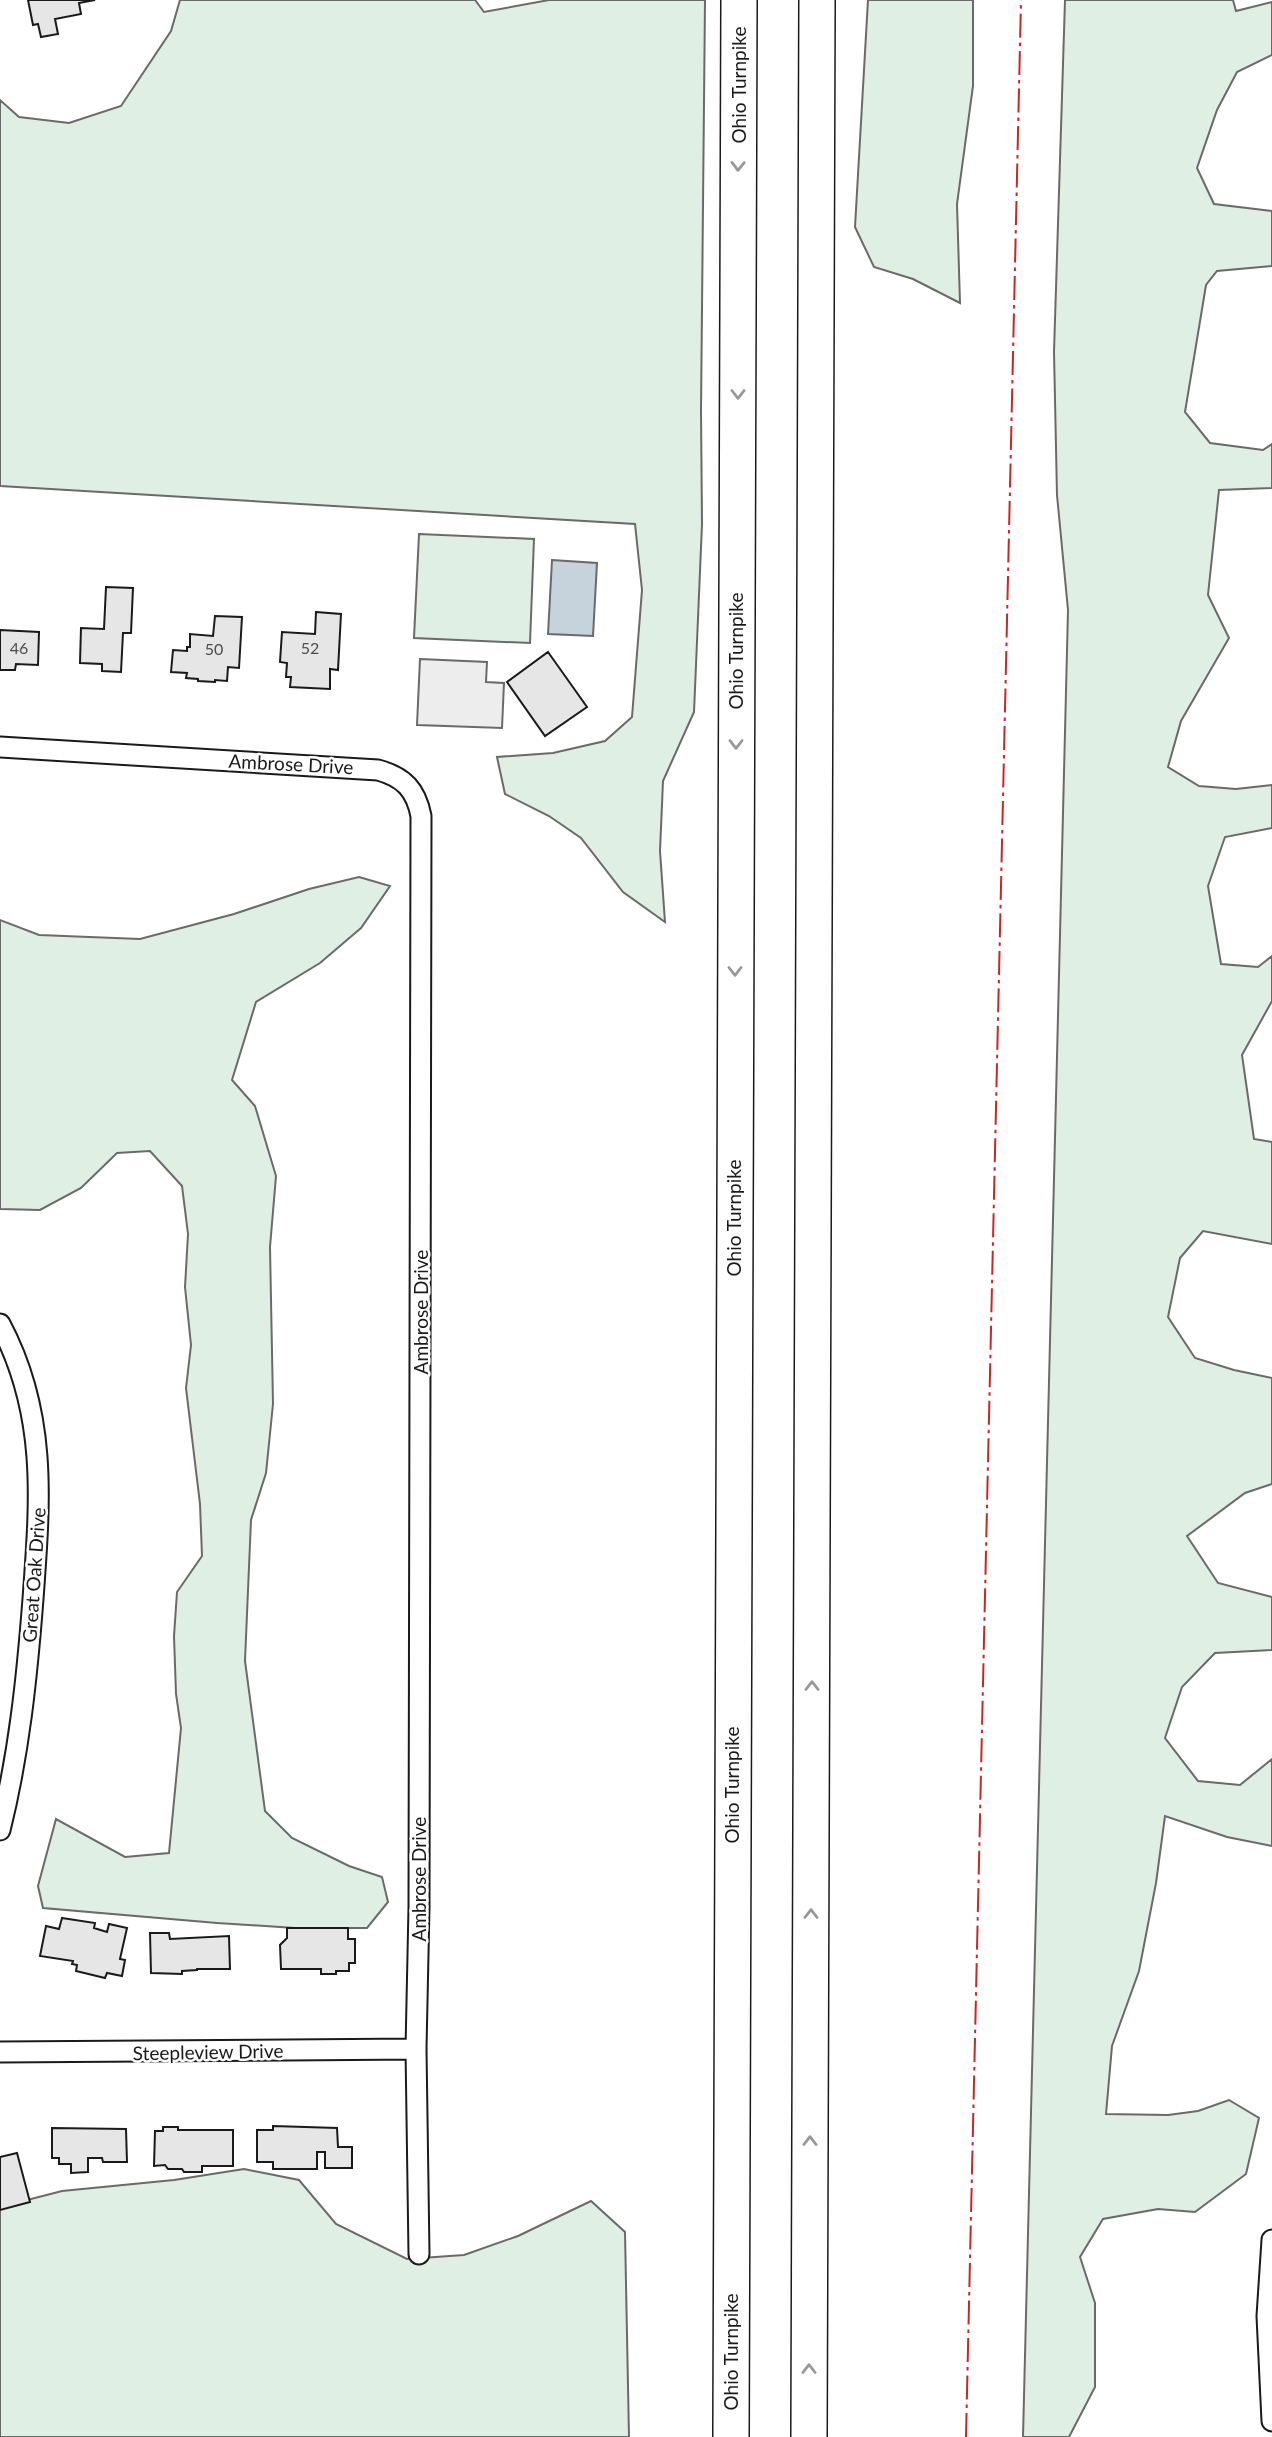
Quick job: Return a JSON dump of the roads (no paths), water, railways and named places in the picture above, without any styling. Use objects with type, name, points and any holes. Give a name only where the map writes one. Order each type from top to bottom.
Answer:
[{"type":"highway","name":"Ohio Turnpike","points":[[731,2437],[739,0]]},
{"type":"highway","points":[[809,2437],[817,0]]},
{"type":"street","name":"Ambrose Drive","points":[[0,747],[379,769],[403,780],[412,789],[418,802],[421,817],[419,1907],[416,2049],[419,2254]]},
{"type":"street","name":"Great Oak Drive","points":[[0,1324],[30,1406],[38,1451],[40,1498],[19,1744],[0,1830]]},
{"type":"street","name":"Steepleview Drive","points":[[0,2052],[14,2054],[416,2049]]},
{"type":"street","points":[[1272,2240],[1267,2316],[1272,2421]]}]
